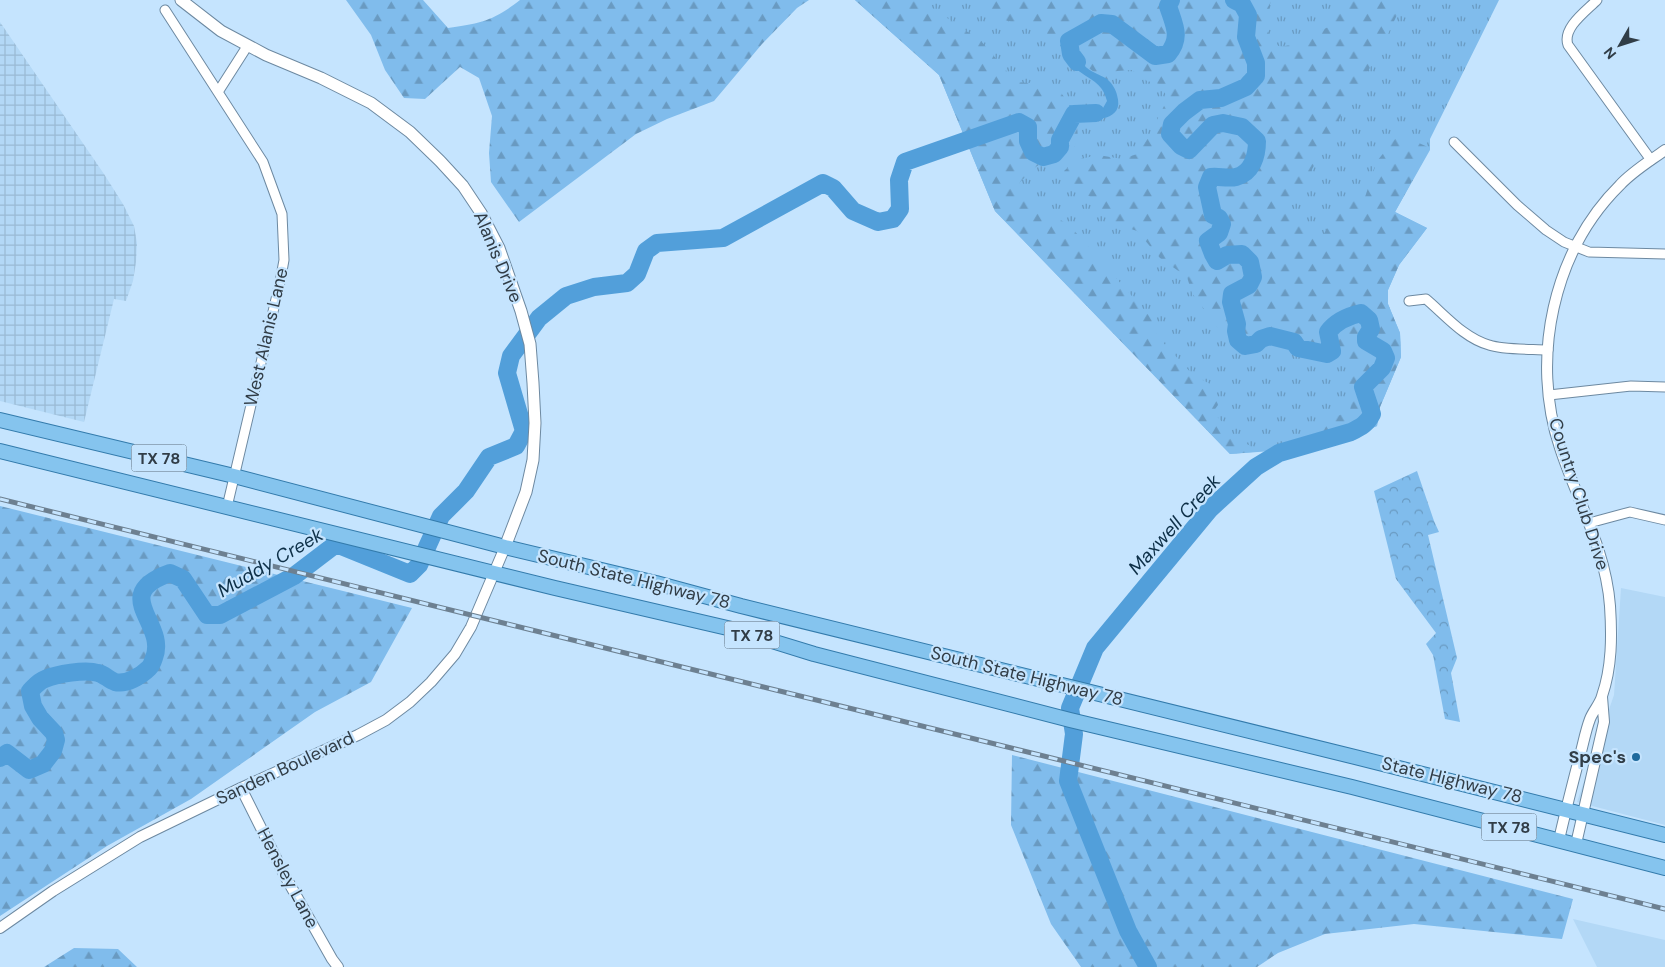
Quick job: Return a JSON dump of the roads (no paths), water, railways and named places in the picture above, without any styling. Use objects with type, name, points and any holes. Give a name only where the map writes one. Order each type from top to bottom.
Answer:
[{"type":"main road","name":"Alanis Drive","points":[[181,0],[222,31],[266,55],[321,78],[372,103],[410,132],[440,161],[463,186],[481,212],[498,248],[521,311],[530,344],[535,423],[533,460],[526,492],[505,547]]},
{"type":"main road","name":"South State Highway 78","points":[[0,420],[234,476],[505,547],[656,582],[741,606],[1355,756]]},
{"type":"main road","name":"South State Highway 78","points":[[0,451],[495,573],[736,630],[814,654],[1032,710],[1352,787]]},
{"type":"main road","name":"State Highway 78","points":[[1355,756],[1665,835]]},
{"type":"main road","name":"State Highway 78","points":[[1352,787],[1665,868]]},
{"type":"street","points":[[1597,0],[1569,30],[1566,37],[1568,45],[1651,160]]},
{"type":"street","name":"West Alanis Lane","points":[[165,10],[264,162],[282,214],[284,260],[280,282],[227,507]]},
{"type":"street","points":[[218,92],[248,45]]},
{"type":"street","points":[[1454,142],[1517,205],[1557,238],[1574,248],[1589,252],[1665,254]]},
{"type":"street","name":"Country Club Drive","points":[[1576,844],[1604,722],[1602,697],[1610,659],[1610,607],[1604,567],[1560,447],[1553,419],[1549,395],[1548,350],[1556,294],[1581,235],[1600,208],[1620,185],[1665,150]]},
{"type":"street","points":[[1409,301],[1426,299],[1464,332],[1477,341],[1491,346],[1548,350]]},
{"type":"street","points":[[1549,395],[1631,386],[1665,388]]},
{"type":"street","points":[[1589,523],[1630,512],[1665,520]]},
{"type":"street","name":"Sanden Boulevard","points":[[0,928],[52,891],[140,837],[241,788],[358,735],[386,720],[410,702],[431,682],[455,654],[471,628],[505,547]]},
{"type":"street","name":"Country Club Drive","points":[[1558,840],[1590,718],[1602,697]]},
{"type":"street","points":[[1584,741],[1599,745]]},
{"type":"street","name":"Hensley Lane","points":[[241,788],[285,876],[338,967]]},
{"type":"waterway","name":"Muddy Creek","points":[[1077,62],[1071,54],[1069,41],[1101,23],[1112,24],[1155,56],[1168,54],[1175,42],[1176,36],[1168,6],[1171,0]]},
{"type":"waterway","name":"Maxwell Creek","points":[[1148,967],[1128,931],[1068,781],[1074,734],[1070,708],[1095,648],[1210,509],[1256,467],[1279,453],[1351,432],[1363,425],[1372,414],[1363,387],[1382,368],[1386,358],[1383,351],[1366,341],[1366,337],[1371,329],[1369,320],[1361,313],[1351,316],[1331,328],[1328,332],[1332,351],[1327,354],[1298,348],[1294,342],[1270,336],[1261,339],[1256,344],[1245,346],[1238,340],[1237,324],[1231,302],[1232,294],[1249,285],[1253,277],[1250,262],[1242,254],[1227,255],[1217,261],[1208,241],[1219,233],[1222,224],[1219,218],[1213,215],[1207,187],[1211,177],[1233,178],[1246,172],[1255,158],[1257,141],[1242,127],[1223,123],[1213,125],[1189,150],[1181,146],[1170,134],[1172,124],[1200,100],[1221,98],[1246,87],[1256,76],[1256,63],[1246,37],[1248,15],[1242,4],[1234,0]]},
{"type":"waterway","name":"Muddy Creek","points":[[0,758],[7,753],[29,770],[43,764],[53,751],[56,740],[54,733],[40,718],[33,706],[30,691],[41,681],[64,674],[92,672],[119,683],[138,677],[149,668],[154,658],[156,645],[154,633],[141,600],[143,591],[152,582],[170,573],[183,579],[207,615],[220,615],[294,576],[336,544],[410,574],[419,565],[441,516],[466,491],[489,457],[516,446],[524,431],[507,373],[511,356],[539,318],[566,296],[594,287],[627,283],[637,274],[646,251],[657,243],[723,238],[823,183],[833,188],[853,211],[878,222],[893,219],[900,209],[899,180],[905,162],[1019,122],[1028,127],[1028,141],[1033,152],[1043,157],[1054,154],[1060,147],[1060,140],[1074,114],[1096,113]]},
{"type":"railway","points":[[0,499],[1665,909]]},
{"type":"place","name":"Spec's","points":[[1636,757]]}]
